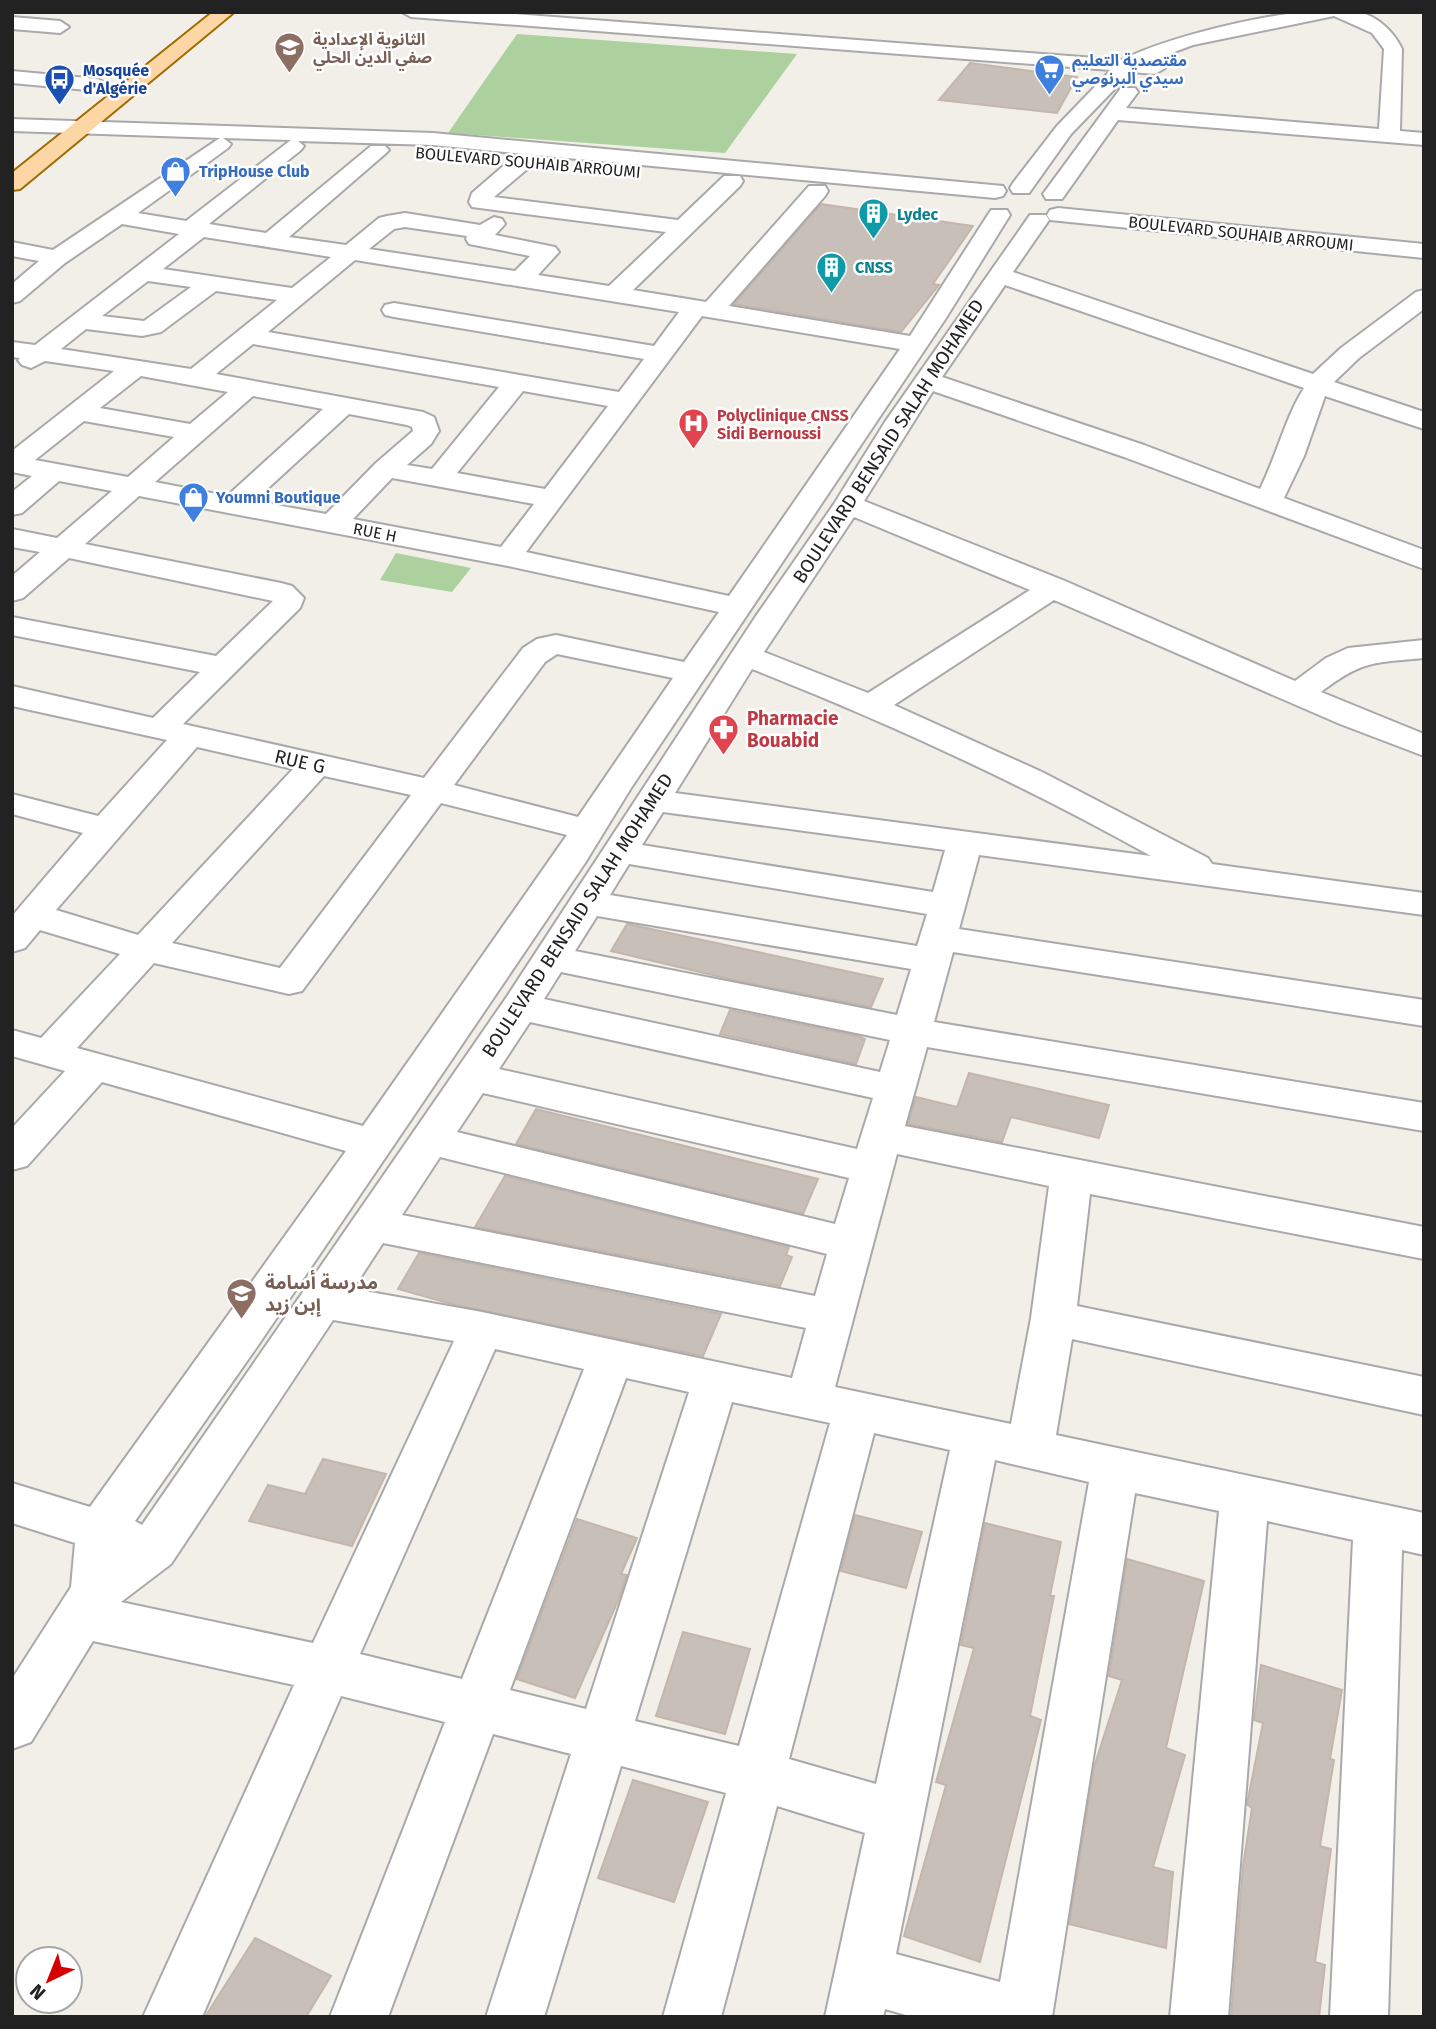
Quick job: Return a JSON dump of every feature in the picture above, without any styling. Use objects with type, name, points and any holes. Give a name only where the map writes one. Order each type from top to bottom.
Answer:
[{"type":"main road","points":[[12,184],[39,137],[82,127],[225,12]]},
{"type":"main road","points":[[12,159],[104,81]]},
{"type":"street","points":[[411,12],[589,26],[705,27],[1136,70],[1218,36]]},
{"type":"street","points":[[589,26],[603,12]]},
{"type":"street","points":[[1271,12],[1291,20]]},
{"type":"street","points":[[995,206],[1021,188],[1064,130],[1167,47],[1329,12]]},
{"type":"street","points":[[1340,12],[1380,30],[1391,44],[1389,136]]},
{"type":"street","points":[[12,23],[60,27]]},
{"type":"street","points":[[1256,27],[1312,33]]},
{"type":"street","points":[[1350,36],[1413,50]]},
{"type":"street","name":"BOULEVARD BENSAID SALAH MOHAMED","points":[[12,1725],[89,1604],[154,1549],[520,1007],[746,656],[848,505],[898,422],[998,275],[1053,207],[1126,93],[1136,70]]},
{"type":"street","points":[[12,77],[104,81]]},
{"type":"street","points":[[1112,113],[1424,139]]},
{"type":"street","name":"BOULEVARD SOUHAIB ARROUMI","points":[[12,125],[39,137],[294,146],[524,160],[817,191],[995,206]]},
{"type":"street","name":"BOULEVARD SOUHAIB ARROUMI","points":[[82,127],[433,139],[995,206]]},
{"type":"street","points":[[12,296],[57,258],[221,144]]},
{"type":"street","points":[[12,373],[144,273],[294,146]]},
{"type":"street","points":[[269,242],[378,150]]},
{"type":"street","points":[[524,160],[481,198],[480,202],[685,228]]},
{"type":"street","points":[[615,295],[732,181]]},
{"type":"street","points":[[1021,188],[1053,207]]},
{"type":"street","points":[[508,557],[660,354],[817,191]]},
{"type":"street","points":[[405,219],[425,202]]},
{"type":"street","points":[[995,206],[1053,207]]},
{"type":"street","name":"BOULEVARD BENSAID SALAH MOHAMED","points":[[89,1604],[101,1530],[243,1332],[587,830],[915,344],[995,206]]},
{"type":"street","points":[[491,326],[547,252],[481,242],[477,239],[514,207]]},
{"type":"street","name":"BOULEVARD SOUHAIB ARROUMI","points":[[1053,207],[1424,234]]},
{"type":"street","name":"BOULEVARD SOUHAIB ARROUMI","points":[[1053,207],[1424,251]]},
{"type":"street","points":[[118,218],[350,254],[402,303],[491,326],[660,354]]},
{"type":"street","points":[[196,377],[387,223],[405,219],[484,232]]},
{"type":"street","points":[[12,249],[57,258]]},
{"type":"street","points":[[144,273],[298,296]]},
{"type":"street","points":[[998,275],[1424,421]]},
{"type":"street","points":[[232,506],[337,388],[358,356],[402,303],[527,280],[915,344]]},
{"type":"street","points":[[83,321],[142,329],[152,327],[212,283]]},
{"type":"street","points":[[1268,502],[1290,456],[1308,402],[1318,386],[1335,366],[1418,306]]},
{"type":"street","points":[[249,336],[624,401]]},
{"type":"street","points":[[12,349],[196,377],[313,402],[337,388]]},
{"type":"street","points":[[13,464],[136,367]]},
{"type":"street","points":[[927,380],[1424,559]]},
{"type":"street","points":[[439,478],[517,382]]},
{"type":"street","points":[[333,524],[386,469],[422,438],[426,431],[425,423],[337,388]]},
{"type":"street","points":[[12,592],[246,389]]},
{"type":"street","points":[[79,412],[194,433]]},
{"type":"street","name":"RUE H","points":[[13,464],[508,557],[737,607]]},
{"type":"street","points":[[386,469],[554,499]]},
{"type":"street","points":[[12,507],[53,472]]},
{"type":"street","points":[[848,505],[1054,587],[1298,695],[1424,746]]},
{"type":"street","points":[[12,538],[286,594],[289,602],[223,667],[106,828],[22,927]]},
{"type":"street","points":[[869,707],[1054,587]]},
{"type":"street","points":[[12,626],[223,667]]},
{"type":"street","points":[[22,927],[145,949],[289,982],[534,655],[548,646],[565,645],[692,673]]},
{"type":"street","points":[[1298,695],[1337,665],[1359,655],[1424,649]]},
{"type":"street","points":[[746,656],[869,707],[1098,813],[1215,877]]},
{"type":"street","name":"RUE G","points":[[12,696],[432,790],[587,830]]},
{"type":"street","points":[[31,1048],[145,949],[316,764]]},
{"type":"street","points":[[653,800],[1424,904]]},
{"type":"street","points":[[12,804],[106,828]]},
{"type":"street","points":[[692,2017],[759,1776],[833,1405],[831,1316],[914,1032],[965,840]]},
{"type":"street","points":[[621,852],[940,935]]},
{"type":"street","points":[[588,903],[940,935],[1424,1013]]},
{"type":"street","points":[[551,958],[914,1032],[1424,1118]]},
{"type":"street","points":[[520,1007],[896,1089]]},
{"type":"street","points":[[31,1048],[371,1143]]},
{"type":"street","points":[[12,1155],[93,1066]]},
{"type":"street","points":[[471,1076],[877,1152],[1070,1175],[1424,1243]]},
{"type":"street","points":[[429,1140],[850,1244]]},
{"type":"street","points":[[1030,1448],[1053,1318],[1070,1175]]},
{"type":"street","points":[[372,1225],[831,1316]]},
{"type":"street","points":[[321,1301],[482,1329],[1030,1448],[1115,1469],[1401,1529],[1359,2017]]},
{"type":"street","points":[[1053,1318],[1424,1396]]},
{"type":"street","points":[[172,2017],[482,1329]]},
{"type":"street","points":[[359,2017],[611,1357]]},
{"type":"street","points":[[515,2017],[716,1380]]},
{"type":"street","points":[[976,1437],[860,1995],[1021,2017],[1115,1469]]},
{"type":"street","points":[[1199,2017],[1245,1496]]},
{"type":"street","points":[[12,1503],[154,1549]]},
{"type":"street","points":[[89,1604],[476,1708],[759,1776],[897,1816]]},
{"type":"green space","points":[[517,34],[797,54],[725,153],[448,133]]},
{"type":"green space","points":[[396,553],[471,568],[452,592],[380,580]]},
{"type":"building","points":[[970,63],[1077,77],[1057,113],[939,100]]},
{"type":"building","points":[[821,204],[973,226],[933,284],[939,285],[901,332],[734,304]]},
{"type":"building","points":[[627,924],[883,979],[871,1007],[742,982],[611,951]]},
{"type":"building","points":[[730,1010],[865,1039],[856,1064],[720,1034]]},
{"type":"building","points":[[969,1073],[1109,1105],[1099,1138],[1011,1117],[1002,1142],[908,1124],[916,1097],[957,1107]]},
{"type":"building","points":[[536,1109],[818,1179],[803,1214],[516,1144]]},
{"type":"building","points":[[505,1176],[789,1247],[786,1255],[792,1257],[780,1286],[475,1227]]},
{"type":"building","points":[[419,1253],[721,1314],[703,1356],[455,1305],[398,1289]]},
{"type":"building","points":[[323,1459],[386,1474],[352,1546],[249,1521],[268,1485],[305,1494]]},
{"type":"building","points":[[855,1515],[922,1532],[906,1588],[841,1571]]},
{"type":"building","points":[[577,1519],[637,1538],[621,1574],[627,1575],[618,1601],[575,1698],[517,1679]]},
{"type":"building","points":[[985,1523],[1061,1542],[1050,1596],[1054,1596],[1030,1716],[1041,1720],[980,1962],[904,1936],[946,1785],[936,1782],[974,1648],[961,1645]]},
{"type":"building","points":[[1127,1559],[1204,1581],[1166,1748],[1185,1755],[1153,1867],[1173,1872],[1166,1948],[1069,1924],[1094,1767],[1122,1680],[1109,1676]]},
{"type":"building","points":[[683,1632],[750,1649],[725,1734],[656,1716]]},
{"type":"building","points":[[1261,1665],[1342,1690],[1330,1759],[1334,1760],[1320,1846],[1331,1849],[1315,1962],[1325,1965],[1319,2017],[1231,2017],[1243,1866],[1252,1808],[1247,1804],[1263,1723],[1254,1720]]},
{"type":"building","points":[[633,1780],[708,1802],[674,1902],[598,1878]]},
{"type":"building","points":[[255,1938],[331,1976],[306,2017],[205,2017]]},
{"type":"place","name":"الثانوية الإعدادية صفي الدين الحلي","points":[[290,75]]},
{"type":"place","name":"مقتصدية التعليم سيدي البرنوصي","points":[[1049,96]]},
{"type":"place","name":"Mosquée d'Algérie","points":[[60,106]]},
{"type":"place","name":"TripHouse Club","points":[[176,198]]},
{"type":"place","name":"Lydec","points":[[874,241]]},
{"type":"place","name":"CNSS","points":[[832,294]]},
{"type":"place","name":"Polyclinique ِCNSS Sidi Bernoussi","points":[[694,451]]},
{"type":"place","name":"Youmni Boutique","points":[[193,524]]},
{"type":"place","name":"Pharmacie Bouabid","points":[[724,756]]},
{"type":"place","name":"مدرسة أسامة إبن زيد","points":[[242,1320]]}]
